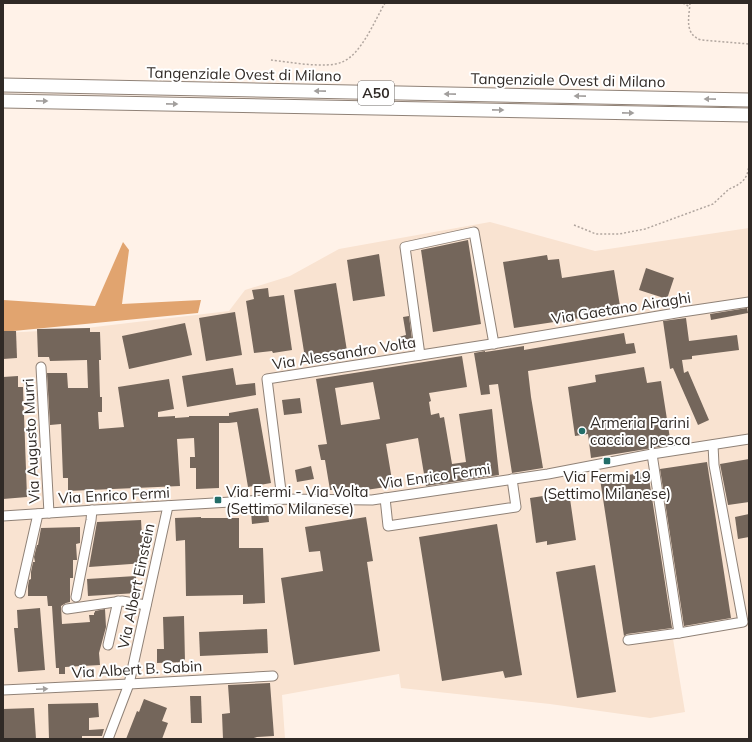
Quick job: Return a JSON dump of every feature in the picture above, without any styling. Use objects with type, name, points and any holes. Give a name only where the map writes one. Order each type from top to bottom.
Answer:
[{"type":"highway","name":"Tangenziale Ovest di Milano","points":[[3,86],[749,100]]},
{"type":"highway","name":"Tangenziale Ovest di Milano","points":[[3,101],[749,115]]},
{"type":"street","points":[[420,355],[405,247],[474,232],[496,343]]},
{"type":"street","name":"Via Gaetano Airaghi","points":[[496,343],[749,302]]},
{"type":"street","name":"Via Alessandro Volta","points":[[282,499],[267,379],[496,343]]},
{"type":"street","name":"Via Augusto Murri","points":[[41,367],[49,513]]},
{"type":"street","name":"Via Enrico Fermi","points":[[3,516],[282,499],[372,500],[548,474],[652,454],[749,439]]},
{"type":"street","points":[[628,640],[743,622],[714,465],[713,445]]},
{"type":"street","points":[[652,454],[679,633]]},
{"type":"street","points":[[385,498],[388,526],[516,507],[512,479]]},
{"type":"street","name":"Via Albert Einstein","points":[[108,739],[129,684],[168,506]]},
{"type":"street","points":[[76,596],[92,510]]},
{"type":"street","points":[[20,593],[38,514]]},
{"type":"street","points":[[67,609],[118,601],[146,605]]},
{"type":"street","points":[[108,645],[118,601]]},
{"type":"street","name":"Via Albert B. Sabin","points":[[3,690],[273,676]]},
{"type":"path","points":[[271,60],[316,65],[341,63],[350,57],[364,40],[385,3]]},
{"type":"path","points":[[683,3],[690,8]]},
{"type":"path","points":[[690,3],[689,30],[692,35],[702,40],[749,44]]},
{"type":"path","points":[[574,225],[596,234],[619,234],[645,229],[713,204],[729,189],[743,181],[747,176],[749,166]]},
{"type":"shaded area","points":[[490,222],[595,251],[749,228],[749,626],[673,639],[685,712],[650,718],[550,704],[401,688],[399,674],[282,695],[285,739],[3,739],[3,333],[78,329],[229,311],[245,290],[290,276],[339,249]]},
{"type":"shaded area","points":[[123,242],[129,250],[122,304],[201,300],[198,313],[3,332],[3,300],[95,306]]},
{"type":"building","points":[[468,240],[481,324],[433,332],[421,250]]},
{"type":"building","points":[[379,254],[385,296],[353,301],[347,260]]},
{"type":"building","points":[[547,255],[548,260],[559,259],[562,278],[614,270],[621,312],[514,328],[503,262]]},
{"type":"building","points":[[646,268],[674,278],[667,299],[639,290]]},
{"type":"building","points":[[336,283],[348,357],[306,364],[294,290]]},
{"type":"building","points":[[268,288],[269,297],[284,295],[292,350],[273,353],[272,351],[254,353],[246,301],[254,299],[252,290]]},
{"type":"building","points":[[747,308],[748,313],[711,320],[710,314]]},
{"type":"building","points":[[235,312],[242,355],[206,361],[199,318]]},
{"type":"building","points":[[409,316],[413,347],[400,349],[399,337],[406,335],[403,317]]},
{"type":"building","points":[[686,318],[689,341],[737,335],[739,350],[692,356],[692,359],[682,360],[684,373],[688,371],[709,420],[698,425],[673,368],[670,369],[663,321]]},
{"type":"building","points":[[185,323],[192,355],[129,369],[122,336]]},
{"type":"building","points":[[90,328],[90,332],[100,332],[101,360],[99,360],[102,412],[98,412],[99,429],[124,427],[118,387],[169,379],[174,409],[158,412],[158,417],[175,416],[175,418],[189,416],[229,416],[229,413],[258,408],[271,483],[248,487],[237,422],[219,423],[219,488],[196,489],[196,468],[190,468],[190,457],[195,457],[194,438],[177,439],[180,486],[68,491],[68,478],[63,478],[61,424],[50,425],[47,373],[67,373],[68,388],[88,388],[87,360],[50,361],[49,357],[38,357],[37,329]]},
{"type":"building","points":[[3,331],[16,331],[17,358],[3,359]]},
{"type":"building","points":[[624,333],[626,344],[634,343],[636,353],[528,371],[543,468],[512,473],[498,384],[489,385],[490,394],[481,395],[474,353],[524,346],[524,350]]},
{"type":"building","points":[[462,356],[467,387],[429,393],[431,401],[429,402],[431,415],[439,413],[440,418],[444,417],[452,464],[466,462],[459,414],[492,409],[499,475],[426,486],[418,438],[386,444],[393,486],[359,491],[358,486],[330,490],[325,460],[321,460],[318,445],[327,444],[316,379]],"holes":[[[373,382],[380,419],[341,425],[335,388]]]},
{"type":"building","points":[[644,367],[647,383],[661,381],[671,445],[591,458],[588,434],[575,436],[568,387],[596,382],[595,375]]},
{"type":"building","points":[[233,368],[236,385],[255,383],[256,395],[187,407],[182,376]]},
{"type":"building","points":[[18,376],[18,387],[23,387],[27,497],[3,499],[3,377]]},
{"type":"building","points":[[300,398],[302,413],[284,415],[282,400]]},
{"type":"building","points":[[749,459],[749,502],[728,505],[720,464]]},
{"type":"building","points":[[707,462],[731,618],[684,626],[660,469]]},
{"type":"building","points":[[311,466],[314,479],[297,482],[295,470]]},
{"type":"building","points":[[648,472],[672,628],[627,634],[624,636],[600,479]]},
{"type":"building","points":[[569,492],[576,540],[547,545],[547,541],[536,543],[530,498]]},
{"type":"building","points":[[268,511],[269,522],[252,524],[251,512]]},
{"type":"building","points":[[749,514],[749,537],[738,539],[735,517]]},
{"type":"building","points":[[366,517],[373,561],[367,562],[380,651],[294,665],[281,578],[323,571],[320,551],[309,552],[305,527]]},
{"type":"building","points":[[175,518],[239,518],[239,548],[263,548],[265,603],[243,604],[243,595],[186,596],[185,540],[176,541]]},
{"type":"building","points":[[141,520],[142,536],[151,535],[145,563],[89,567],[97,522]]},
{"type":"building","points":[[497,524],[522,675],[505,678],[503,671],[442,681],[419,537]]},
{"type":"building","points":[[80,527],[80,543],[76,544],[77,560],[73,560],[73,578],[70,578],[70,602],[61,606],[62,624],[90,622],[89,615],[94,615],[95,611],[105,609],[106,627],[99,653],[100,665],[65,667],[65,674],[59,674],[59,668],[56,668],[52,606],[48,606],[47,596],[28,596],[28,586],[29,580],[31,579],[33,562],[35,562],[34,557],[41,528]]},
{"type":"building","points":[[595,565],[616,692],[577,698],[556,572]]},
{"type":"building","points":[[136,576],[137,593],[88,596],[87,579]]},
{"type":"building","points":[[40,608],[45,670],[18,672],[14,628],[18,628],[17,610]]},
{"type":"building","points":[[184,616],[185,662],[157,663],[157,649],[164,649],[163,617]]},
{"type":"building","points":[[267,629],[268,653],[200,656],[199,632]]},
{"type":"building","points":[[270,683],[274,736],[257,737],[251,739],[223,739],[222,714],[230,713],[228,685]]},
{"type":"building","points":[[190,696],[201,696],[202,723],[191,723]]},
{"type":"building","points":[[144,699],[167,708],[162,721],[168,723],[162,739],[126,739],[137,711],[139,712]]},
{"type":"building","points":[[98,703],[99,717],[89,718],[89,730],[104,729],[102,736],[82,736],[82,739],[49,739],[48,704]]},
{"type":"building","points":[[34,708],[36,739],[3,739],[3,709]]},
{"type":"place","name":"Armeria Parini caccia e pesca","points":[[582,431]]},
{"type":"place","name":"Via Fermi 19 (Settimo Milanese)","points":[[607,461]]},
{"type":"place","name":"Via Fermi - Via Volta (Settimo Milanese)","points":[[218,500]]}]
